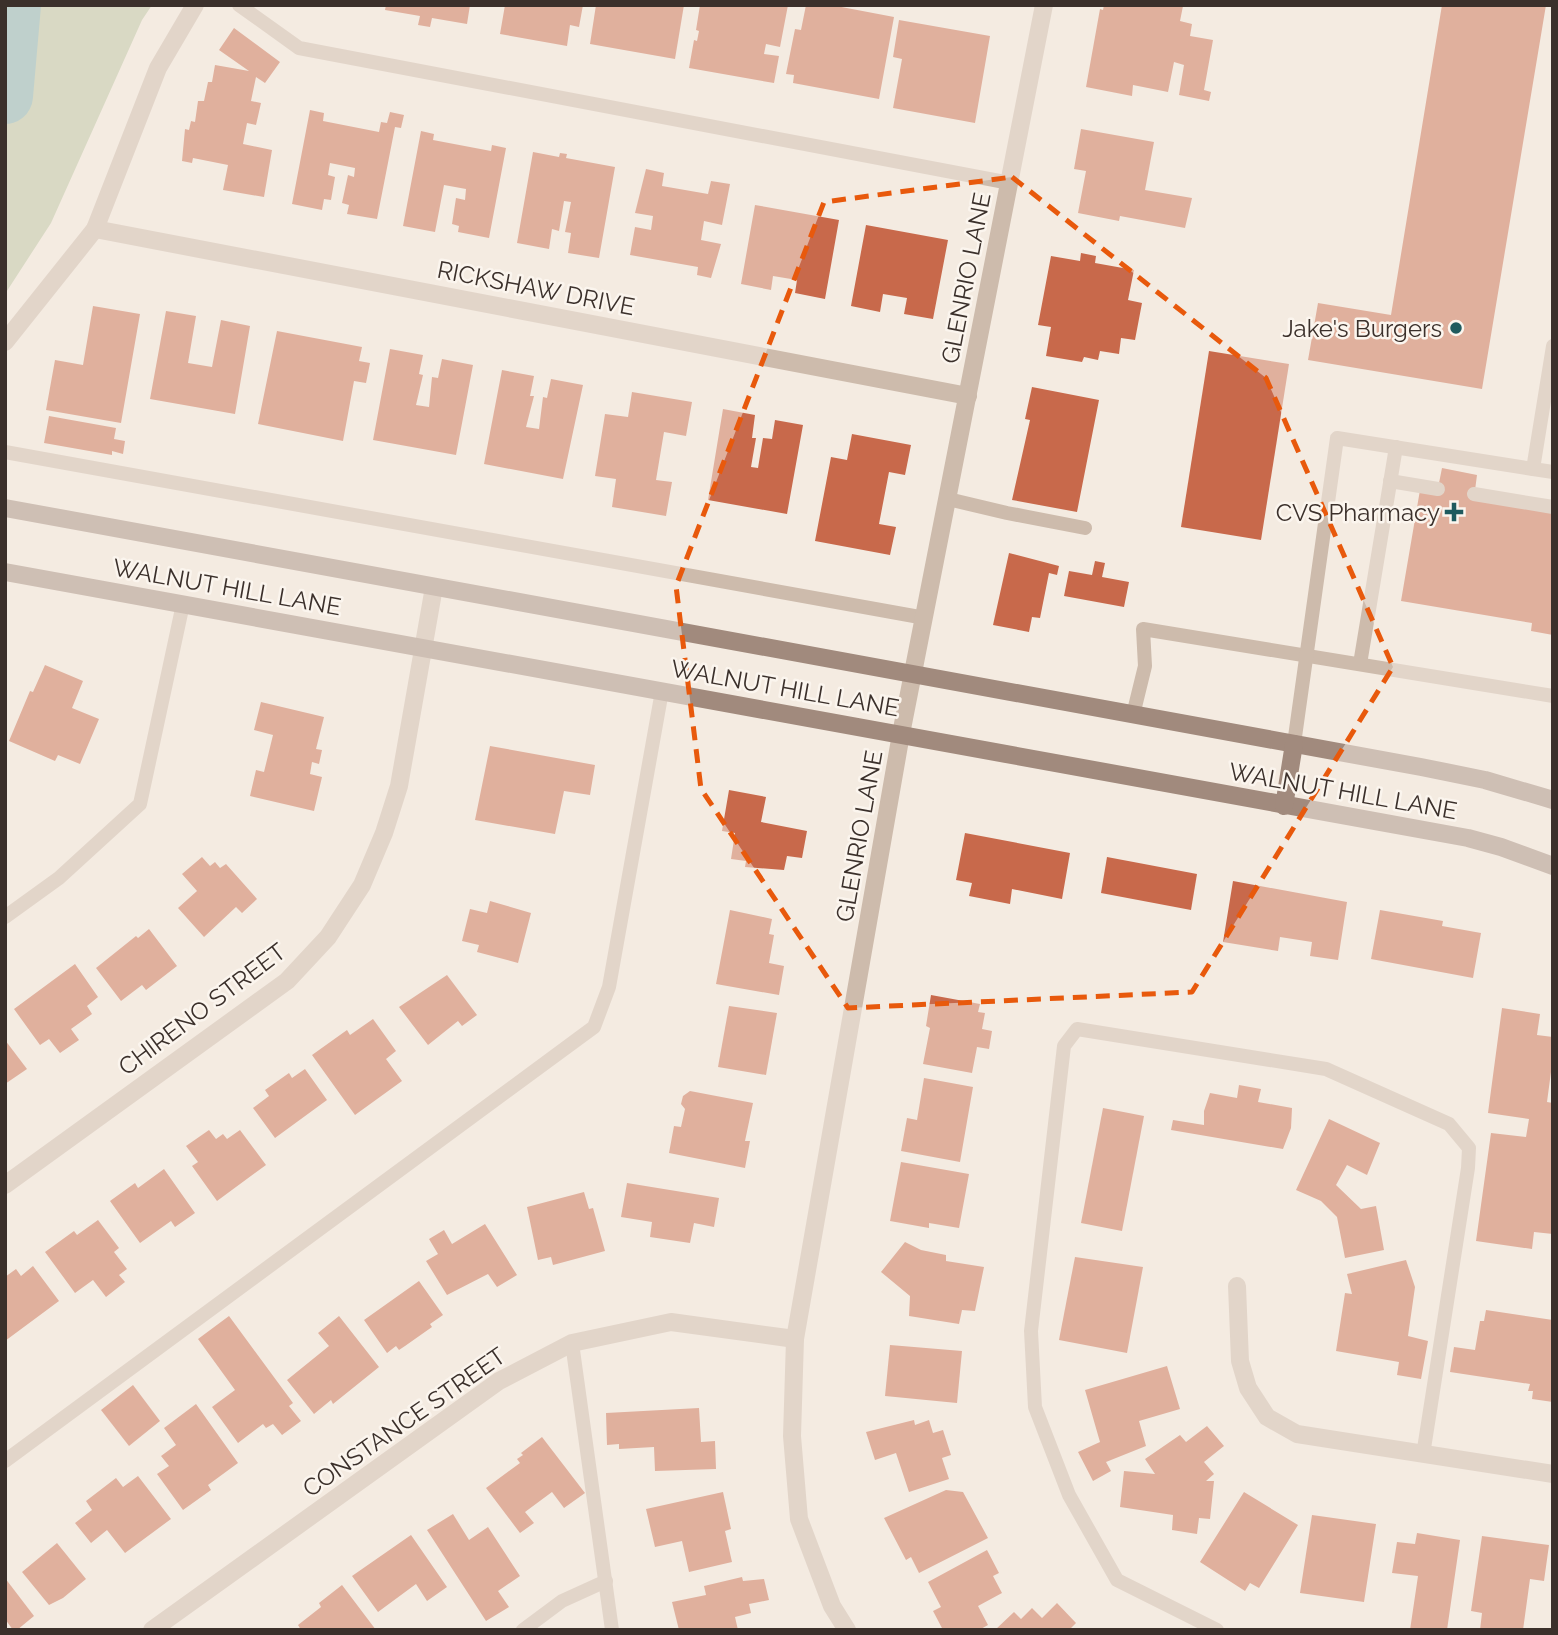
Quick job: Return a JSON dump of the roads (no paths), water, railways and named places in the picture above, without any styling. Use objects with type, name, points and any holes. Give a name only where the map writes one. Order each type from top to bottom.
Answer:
[{"type":"main road","name":"WALNUT HILL LANE","points":[[5,508],[1485,780],[1553,800]]},
{"type":"main road","name":"WALNUT HILL LANE","points":[[5,572],[1468,838],[1553,866]]},
{"type":"main road","points":[[1284,806],[1294,744]]},
{"type":"street","points":[[5,342],[95,229],[158,68],[195,5]]},
{"type":"street","name":"GLENRIO LANE","points":[[847,1630],[832,1606],[799,1519],[792,1436],[795,1339],[901,734],[1044,5]]},
{"type":"street","name":"RICKSHAW DRIVE","points":[[95,229],[968,396]]},
{"type":"street","name":"CHIRENO STREET","points":[[5,1185],[288,981],[328,937],[362,885],[384,833],[399,786],[434,587]]},
{"type":"street","points":[[1237,1286],[1240,1361],[1248,1388],[1267,1417],[1297,1434],[1553,1474]]},
{"type":"street","name":"CONSTANCE STREET","points":[[152,1630],[499,1381],[572,1343],[671,1322],[795,1339]]},
{"type":"lane","points":[[239,5],[299,48],[1010,183]]},
{"type":"lane","points":[[1533,469],[1553,346]]},
{"type":"lane","points":[[1294,744],[1338,438],[1553,472]]},
{"type":"lane","points":[[1360,664],[1395,447]]},
{"type":"lane","points":[[5,452],[925,618]]},
{"type":"lane","points":[[1390,481],[1438,489]]},
{"type":"lane","points":[[1474,494],[1553,507]]},
{"type":"lane","points":[[948,499],[1085,528]]},
{"type":"lane","points":[[5,916],[59,878],[140,804],[183,604]]},
{"type":"lane","points":[[1133,715],[1144,666],[1143,629],[1553,696]]},
{"type":"lane","points":[[5,1461],[594,1027],[609,987],[662,691]]},
{"type":"lane","points":[[1217,1630],[1117,1580],[1069,1495],[1035,1407],[1031,1331],[1064,1046],[1077,1029],[1326,1069],[1449,1124],[1469,1148],[1423,1455]]},
{"type":"lane","points":[[572,1343],[612,1630]]},
{"type":"lane","points":[[523,1630],[562,1601],[606,1581]]},
{"type":"waterway","points":[[5,96],[13,5]]},
{"type":"place","name":"Jake's Burgers","points":[[1456,328]]},
{"type":"place","name":"CVS Pharmacy","points":[[1454,512]]}]
